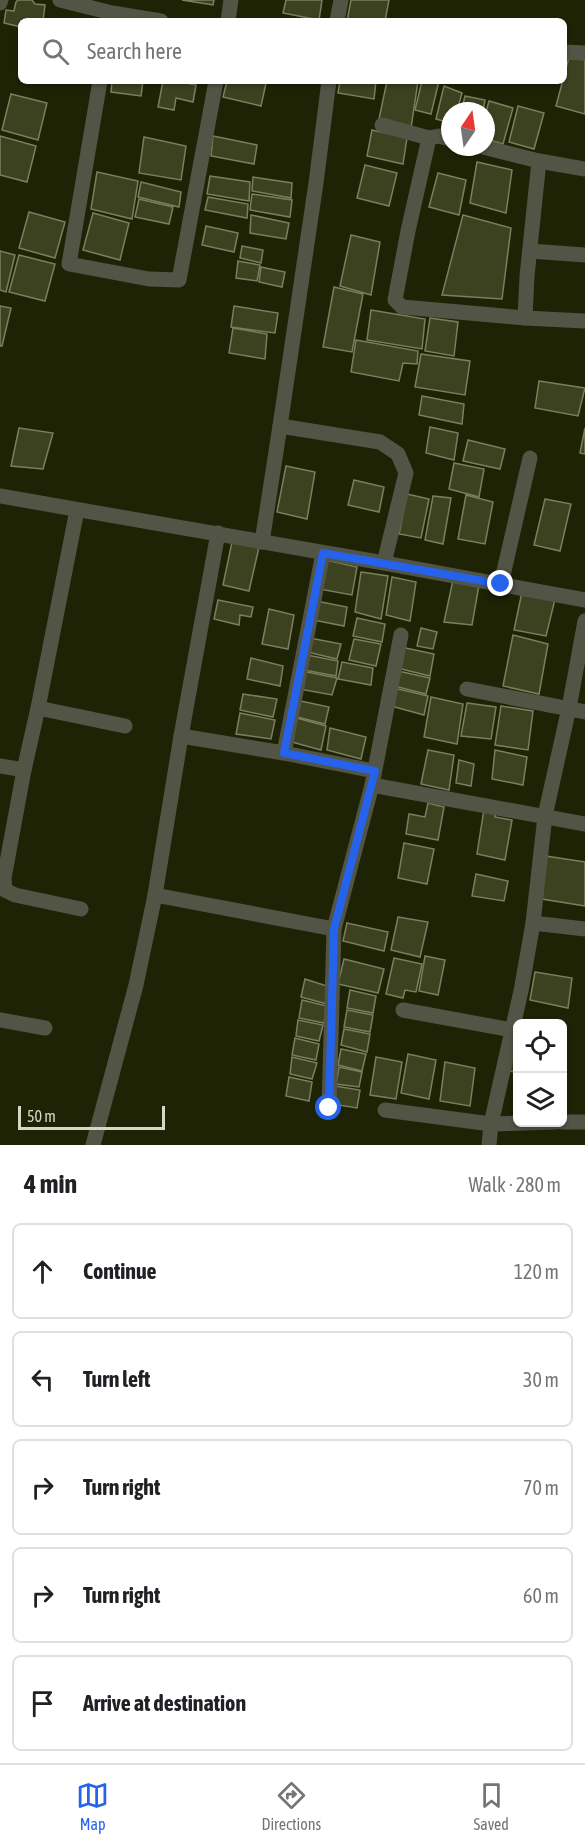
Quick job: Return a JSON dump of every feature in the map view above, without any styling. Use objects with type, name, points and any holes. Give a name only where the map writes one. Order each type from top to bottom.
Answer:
[{"type":"street","points":[[60,0],[146,18]]},
{"type":"street","points":[[228,18],[231,0]]},
{"type":"street","points":[[338,18],[341,0]]},
{"type":"street","points":[[567,52],[585,53]]},
{"type":"street","points":[[99,84],[69,264],[149,279],[179,280],[215,84]]},
{"type":"street","points":[[262,542],[329,84]]},
{"type":"street","points":[[382,125],[429,138],[441,137]]},
{"type":"street","points":[[429,138],[395,300],[402,307],[585,321]]},
{"type":"street","points":[[495,150],[585,169]]},
{"type":"street","points":[[525,318],[539,161]]},
{"type":"street","points":[[530,251],[585,255]]},
{"type":"street","points":[[280,426],[380,442],[398,454],[406,473],[384,563]]},
{"type":"street","points":[[501,584],[530,458]]},
{"type":"street","points":[[0,496],[585,600]]},
{"type":"street","points":[[77,510],[4,878],[5,890],[15,895],[81,909]]},
{"type":"street","points":[[93,1145],[136,985],[155,895],[218,533]]},
{"type":"street","points":[[284,753],[323,553]]},
{"type":"street","points":[[489,1145],[491,1124],[533,923],[545,816],[569,708],[585,621]]},
{"type":"street","points":[[329,1108],[334,929],[373,778],[401,635]]},
{"type":"street","points":[[467,689],[585,712]]},
{"type":"street","points":[[38,708],[125,726]]},
{"type":"street","points":[[181,736],[284,753],[373,778],[585,824]]},
{"type":"street","points":[[0,766],[24,771]]},
{"type":"street","points":[[155,895],[334,929]]},
{"type":"street","points":[[533,923],[585,928]]},
{"type":"street","points":[[403,1010],[512,1030]]},
{"type":"street","points":[[0,1020],[45,1028]]},
{"type":"street","points":[[385,1110],[491,1124],[513,1123]]},
{"type":"street","points":[[567,1122],[585,1122]]},
{"type":"building","points":[[32,0],[35,4],[45,5],[43,18],[18,18],[18,26],[4,23],[6,10],[14,11],[16,2]]},
{"type":"building","points":[[182,0],[214,0],[213,5]]},
{"type":"building","points":[[286,0],[322,0],[319,18],[283,13]]},
{"type":"building","points":[[351,0],[389,0],[386,18],[348,18]]},
{"type":"building","points":[[569,57],[585,60],[585,114],[556,106],[562,84],[567,84]]},
{"type":"building","points":[[112,84],[143,84],[141,96],[111,92]]},
{"type":"building","points":[[162,84],[196,85],[193,102],[176,98],[174,110],[158,107]]},
{"type":"building","points":[[226,84],[266,84],[261,106],[223,97]]},
{"type":"building","points":[[340,84],[376,84],[374,99],[338,93]]},
{"type":"building","points":[[386,84],[418,84],[411,128],[379,119]]},
{"type":"building","points":[[421,84],[438,84],[431,114],[415,110]]},
{"type":"building","points":[[444,86],[462,93],[460,102],[441,102],[441,120],[436,119]]},
{"type":"building","points":[[11,94],[47,103],[38,140],[2,130]]},
{"type":"building","points":[[465,96],[485,100],[485,102],[463,102]]},
{"type":"building","points":[[495,103],[513,108],[503,144],[495,142]]},
{"type":"building","points":[[518,106],[544,113],[534,149],[509,142]]},
{"type":"building","points":[[372,130],[407,138],[403,164],[367,156]]},
{"type":"building","points":[[0,136],[36,146],[27,182],[0,175]]},
{"type":"building","points":[[213,136],[257,145],[254,164],[211,156]]},
{"type":"building","points":[[144,137],[186,146],[181,180],[139,173]]},
{"type":"building","points":[[477,162],[512,170],[506,213],[470,203]]},
{"type":"building","points":[[365,165],[397,173],[389,206],[357,198]]},
{"type":"building","points":[[97,172],[138,181],[132,219],[91,209]]},
{"type":"building","points":[[438,173],[466,180],[459,215],[429,207]]},
{"type":"building","points":[[210,176],[250,182],[249,201],[207,194]]},
{"type":"building","points":[[253,177],[292,183],[291,198],[252,191]]},
{"type":"building","points":[[141,182],[181,192],[179,207],[138,197]]},
{"type":"building","points":[[252,194],[292,200],[290,217],[250,210]]},
{"type":"building","points":[[208,197],[248,204],[247,218],[205,210]]},
{"type":"building","points":[[139,199],[173,207],[169,224],[135,217]]},
{"type":"building","points":[[29,212],[65,222],[55,258],[19,248]]},
{"type":"building","points":[[93,213],[129,223],[120,260],[83,250]]},
{"type":"building","points":[[251,215],[289,223],[286,239],[250,233]]},
{"type":"building","points":[[463,215],[511,228],[502,299],[442,295]]},
{"type":"building","points":[[206,226],[238,233],[234,252],[202,245]]},
{"type":"building","points":[[351,235],[380,242],[371,295],[340,286]]},
{"type":"building","points":[[242,246],[263,250],[261,263],[240,258]]},
{"type":"building","points":[[0,251],[15,255],[6,292],[0,290]]},
{"type":"building","points":[[19,255],[55,264],[45,301],[9,292]]},
{"type":"building","points":[[238,261],[260,265],[257,281],[236,278]]},
{"type":"building","points":[[261,267],[285,272],[282,287],[259,282]]},
{"type":"building","points":[[334,287],[363,294],[352,352],[323,347]]},
{"type":"building","points":[[0,306],[11,308],[2,346],[0,346]]},
{"type":"building","points":[[234,306],[278,313],[275,333],[231,327]]},
{"type":"building","points":[[371,310],[425,319],[422,349],[367,340]]},
{"type":"building","points":[[430,318],[458,322],[454,356],[425,351]]},
{"type":"building","points":[[233,328],[267,334],[265,359],[229,353]]},
{"type":"building","points":[[356,340],[418,351],[417,364],[403,363],[399,381],[351,372]]},
{"type":"building","points":[[421,354],[470,361],[465,395],[415,387]]},
{"type":"building","points":[[539,381],[585,388],[578,416],[535,408]]},
{"type":"building","points":[[422,396],[464,404],[462,424],[419,415]]},
{"type":"building","points":[[430,427],[458,433],[454,460],[426,453]]},
{"type":"building","points":[[19,428],[53,433],[43,469],[11,466]]},
{"type":"building","points":[[585,428],[585,454],[580,453]]},
{"type":"building","points":[[468,440],[505,449],[500,469],[463,461]]},
{"type":"building","points":[[454,463],[484,469],[479,497],[449,489]]},
{"type":"building","points":[[286,466],[315,472],[307,519],[277,512]]},
{"type":"building","points":[[354,480],[384,487],[379,512],[348,505]]},
{"type":"building","points":[[407,494],[429,499],[421,538],[399,534]]},
{"type":"building","points":[[466,495],[493,502],[485,544],[458,539]]},
{"type":"building","points":[[433,496],[451,498],[443,544],[425,540]]},
{"type":"building","points":[[545,499],[571,504],[560,551],[534,545]]},
{"type":"building","points":[[232,542],[259,547],[249,591],[223,585]]},
{"type":"building","points":[[326,560],[357,567],[352,595],[319,589]]},
{"type":"building","points":[[361,572],[388,576],[381,619],[355,612]]},
{"type":"building","points":[[392,577],[416,582],[410,621],[386,615]]},
{"type":"building","points":[[453,580],[479,585],[472,625],[444,622]]},
{"type":"building","points":[[522,592],[555,599],[546,636],[514,630]]},
{"type":"building","points":[[218,600],[253,607],[251,617],[240,615],[239,625],[214,619]]},
{"type":"building","points":[[316,601],[347,607],[344,626],[313,620]]},
{"type":"building","points":[[269,609],[294,615],[288,649],[262,644]]},
{"type":"building","points":[[357,618],[385,624],[382,642],[353,636]]},
{"type":"building","points":[[421,628],[437,632],[433,649],[417,646]]},
{"type":"building","points":[[513,635],[548,644],[539,694],[503,686]]},
{"type":"building","points":[[310,638],[341,644],[337,659],[307,652]]},
{"type":"building","points":[[354,639],[381,644],[376,666],[349,660]]},
{"type":"building","points":[[401,647],[434,654],[430,676],[397,668]]},
{"type":"building","points":[[307,655],[338,661],[336,676],[304,670]]},
{"type":"building","points":[[251,658],[283,666],[280,686],[247,679]]},
{"type":"building","points":[[342,662],[373,668],[371,685],[338,679]]},
{"type":"building","points":[[302,671],[337,678],[332,695],[299,689]]},
{"type":"building","points":[[398,671],[430,678],[426,694],[394,686]]},
{"type":"building","points":[[394,688],[428,696],[424,715],[391,706]]},
{"type":"building","points":[[243,694],[277,699],[273,717],[240,710]]},
{"type":"building","points":[[431,697],[463,704],[457,744],[424,737]]},
{"type":"building","points":[[296,700],[329,707],[325,724],[293,716]]},
{"type":"building","points":[[467,703],[496,707],[491,739],[461,736]]},
{"type":"building","points":[[501,706],[533,711],[528,750],[495,745]]},
{"type":"building","points":[[240,713],[275,720],[271,739],[236,734]]},
{"type":"building","points":[[293,717],[326,726],[321,750],[288,741]]},
{"type":"building","points":[[330,728],[366,737],[361,759],[327,750]]},
{"type":"building","points":[[428,750],[454,755],[449,790],[421,784]]},
{"type":"building","points":[[495,750],[527,757],[523,785],[492,779]]},
{"type":"building","points":[[459,760],[474,764],[471,786],[456,783]]},
{"type":"building","points":[[428,803],[444,807],[438,840],[406,834],[409,814],[425,817]]},
{"type":"building","points":[[484,809],[496,811],[495,817],[512,820],[505,860],[477,854]]},
{"type":"building","points":[[404,843],[434,849],[427,884],[398,878]]},
{"type":"building","points":[[546,856],[585,862],[585,906],[542,899]]},
{"type":"building","points":[[476,874],[508,881],[504,901],[472,896]]},
{"type":"building","points":[[398,917],[428,922],[420,957],[391,950]]},
{"type":"building","points":[[347,923],[388,932],[384,951],[343,941]]},
{"type":"building","points":[[425,956],[445,960],[438,995],[419,991]]},
{"type":"building","points":[[394,958],[422,964],[416,992],[405,990],[403,998],[386,994]]},
{"type":"building","points":[[344,959],[384,969],[378,993],[338,984]]},
{"type":"building","points":[[535,972],[572,978],[568,1008],[530,1000]]},
{"type":"building","points":[[305,979],[330,987],[327,1004],[301,997]]},
{"type":"building","points":[[350,990],[376,996],[373,1013],[347,1008]]},
{"type":"building","points":[[302,1000],[327,1006],[324,1023],[299,1018]]},
{"type":"building","points":[[347,1010],[373,1015],[370,1032],[344,1027]]},
{"type":"building","points":[[298,1020],[323,1025],[319,1041],[296,1036]]},
{"type":"building","points":[[344,1029],[370,1034],[367,1052],[341,1045]]},
{"type":"building","points":[[295,1038],[319,1044],[316,1060],[292,1055]]},
{"type":"building","points":[[513,1048],[513,1072],[506,1070]]},
{"type":"building","points":[[341,1049],[366,1054],[362,1071],[338,1065]]},
{"type":"building","points":[[408,1054],[436,1060],[429,1099],[401,1093]]},
{"type":"building","points":[[292,1057],[317,1063],[312,1079],[290,1074]]},
{"type":"building","points":[[376,1057],[402,1062],[396,1099],[370,1095]]},
{"type":"building","points":[[445,1062],[475,1068],[470,1106],[440,1101]]},
{"type":"building","points":[[339,1067],[362,1072],[359,1087],[336,1084]]},
{"type":"building","points":[[289,1077],[312,1082],[309,1101],[286,1096]]},
{"type":"building","points":[[335,1086],[360,1090],[357,1108],[332,1104]]},
{"type":"route","points":[[329,1108],[334,929],[375,771],[284,753],[323,553],[501,584]]}]
